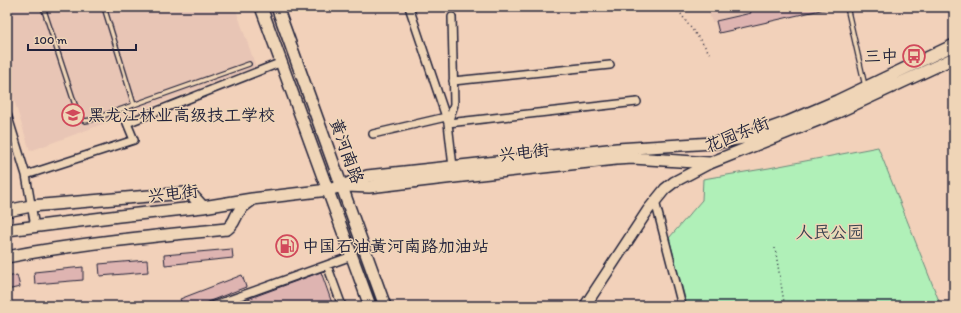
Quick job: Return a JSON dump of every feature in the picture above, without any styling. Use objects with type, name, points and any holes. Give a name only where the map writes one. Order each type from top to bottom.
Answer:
[{"type":"main road","name":"黄河南路","points":[[261,7],[370,306]]},
{"type":"main road","name":"黄河南路","points":[[277,7],[385,306]]},
{"type":"main road","name":"花园东街","points":[[585,306],[640,222],[664,189],[710,163],[838,112],[868,92],[954,45]]},
{"type":"main road","name":"花园东街","points":[[676,145],[713,143],[743,138],[788,122],[837,101],[868,92],[954,58]]},
{"type":"main road","name":"兴电街","points":[[454,172],[617,148],[676,145]]},
{"type":"main road","name":"兴电街","points":[[7,230],[204,207],[252,199],[328,190],[367,176],[454,172],[616,158],[710,163]]},
{"type":"main road","points":[[7,211],[31,206],[185,193],[192,195],[204,207]]},
{"type":"main road","points":[[7,257],[90,244],[227,229],[232,225],[240,209],[252,199]]},
{"type":"main road","points":[[352,256],[365,252]]},
{"type":"street","points":[[409,7],[447,120],[454,172]]},
{"type":"street","points":[[447,120],[454,105],[452,17]]},
{"type":"street","points":[[26,175],[134,140],[127,123],[282,62]]},
{"type":"street","points":[[453,81],[610,65]]},
{"type":"street","points":[[373,134],[447,120],[637,102]]},
{"type":"street","points":[[7,114],[26,175],[35,226]]},
{"type":"street","points":[[655,201],[682,306]]},
{"type":"street","points":[[212,306],[352,256]]},
{"type":"street","points":[[327,265],[342,306]]},
{"type":"lane","points":[[43,7],[79,117],[85,121],[248,64]]},
{"type":"lane","points":[[104,7],[134,105]]},
{"type":"lane","points":[[847,7],[868,92]]},
{"type":"path","points":[[677,7],[682,17],[705,45],[710,54]]},
{"type":"path","points":[[775,248],[784,302],[790,306]]},
{"type":"shaded area","name":"黑龙江林业高级技工学校","points":[[7,7],[235,7],[256,67],[30,151],[7,78]]},
{"type":"shaded area","points":[[707,7],[753,7],[748,8],[749,13],[712,22]]},
{"type":"green space","name":"人民公园","points":[[878,147],[941,306],[687,306],[669,238],[702,200],[703,179]]},
{"type":"building","points":[[771,7],[772,9],[780,7],[825,7],[825,9],[719,33],[716,21],[751,13],[750,10]]},
{"type":"building","points":[[232,249],[233,258],[165,265],[164,255]]},
{"type":"building","points":[[147,260],[148,272],[100,276],[99,264]]},
{"type":"building","points":[[83,267],[83,280],[35,284],[34,272]]},
{"type":"building","points":[[321,272],[333,306],[230,306],[253,297]]},
{"type":"building","points":[[17,275],[20,287],[7,290],[7,277]]},
{"type":"building","points":[[242,275],[246,287],[197,306],[183,306],[180,299]]},
{"type":"place","name":"三中","points":[[914,56]]},
{"type":"place","name":"黑龙江林业高级技工学校","points":[[73,115]]},
{"type":"place","name":"中国石油黄河南路加油站","points":[[287,246]]}]
